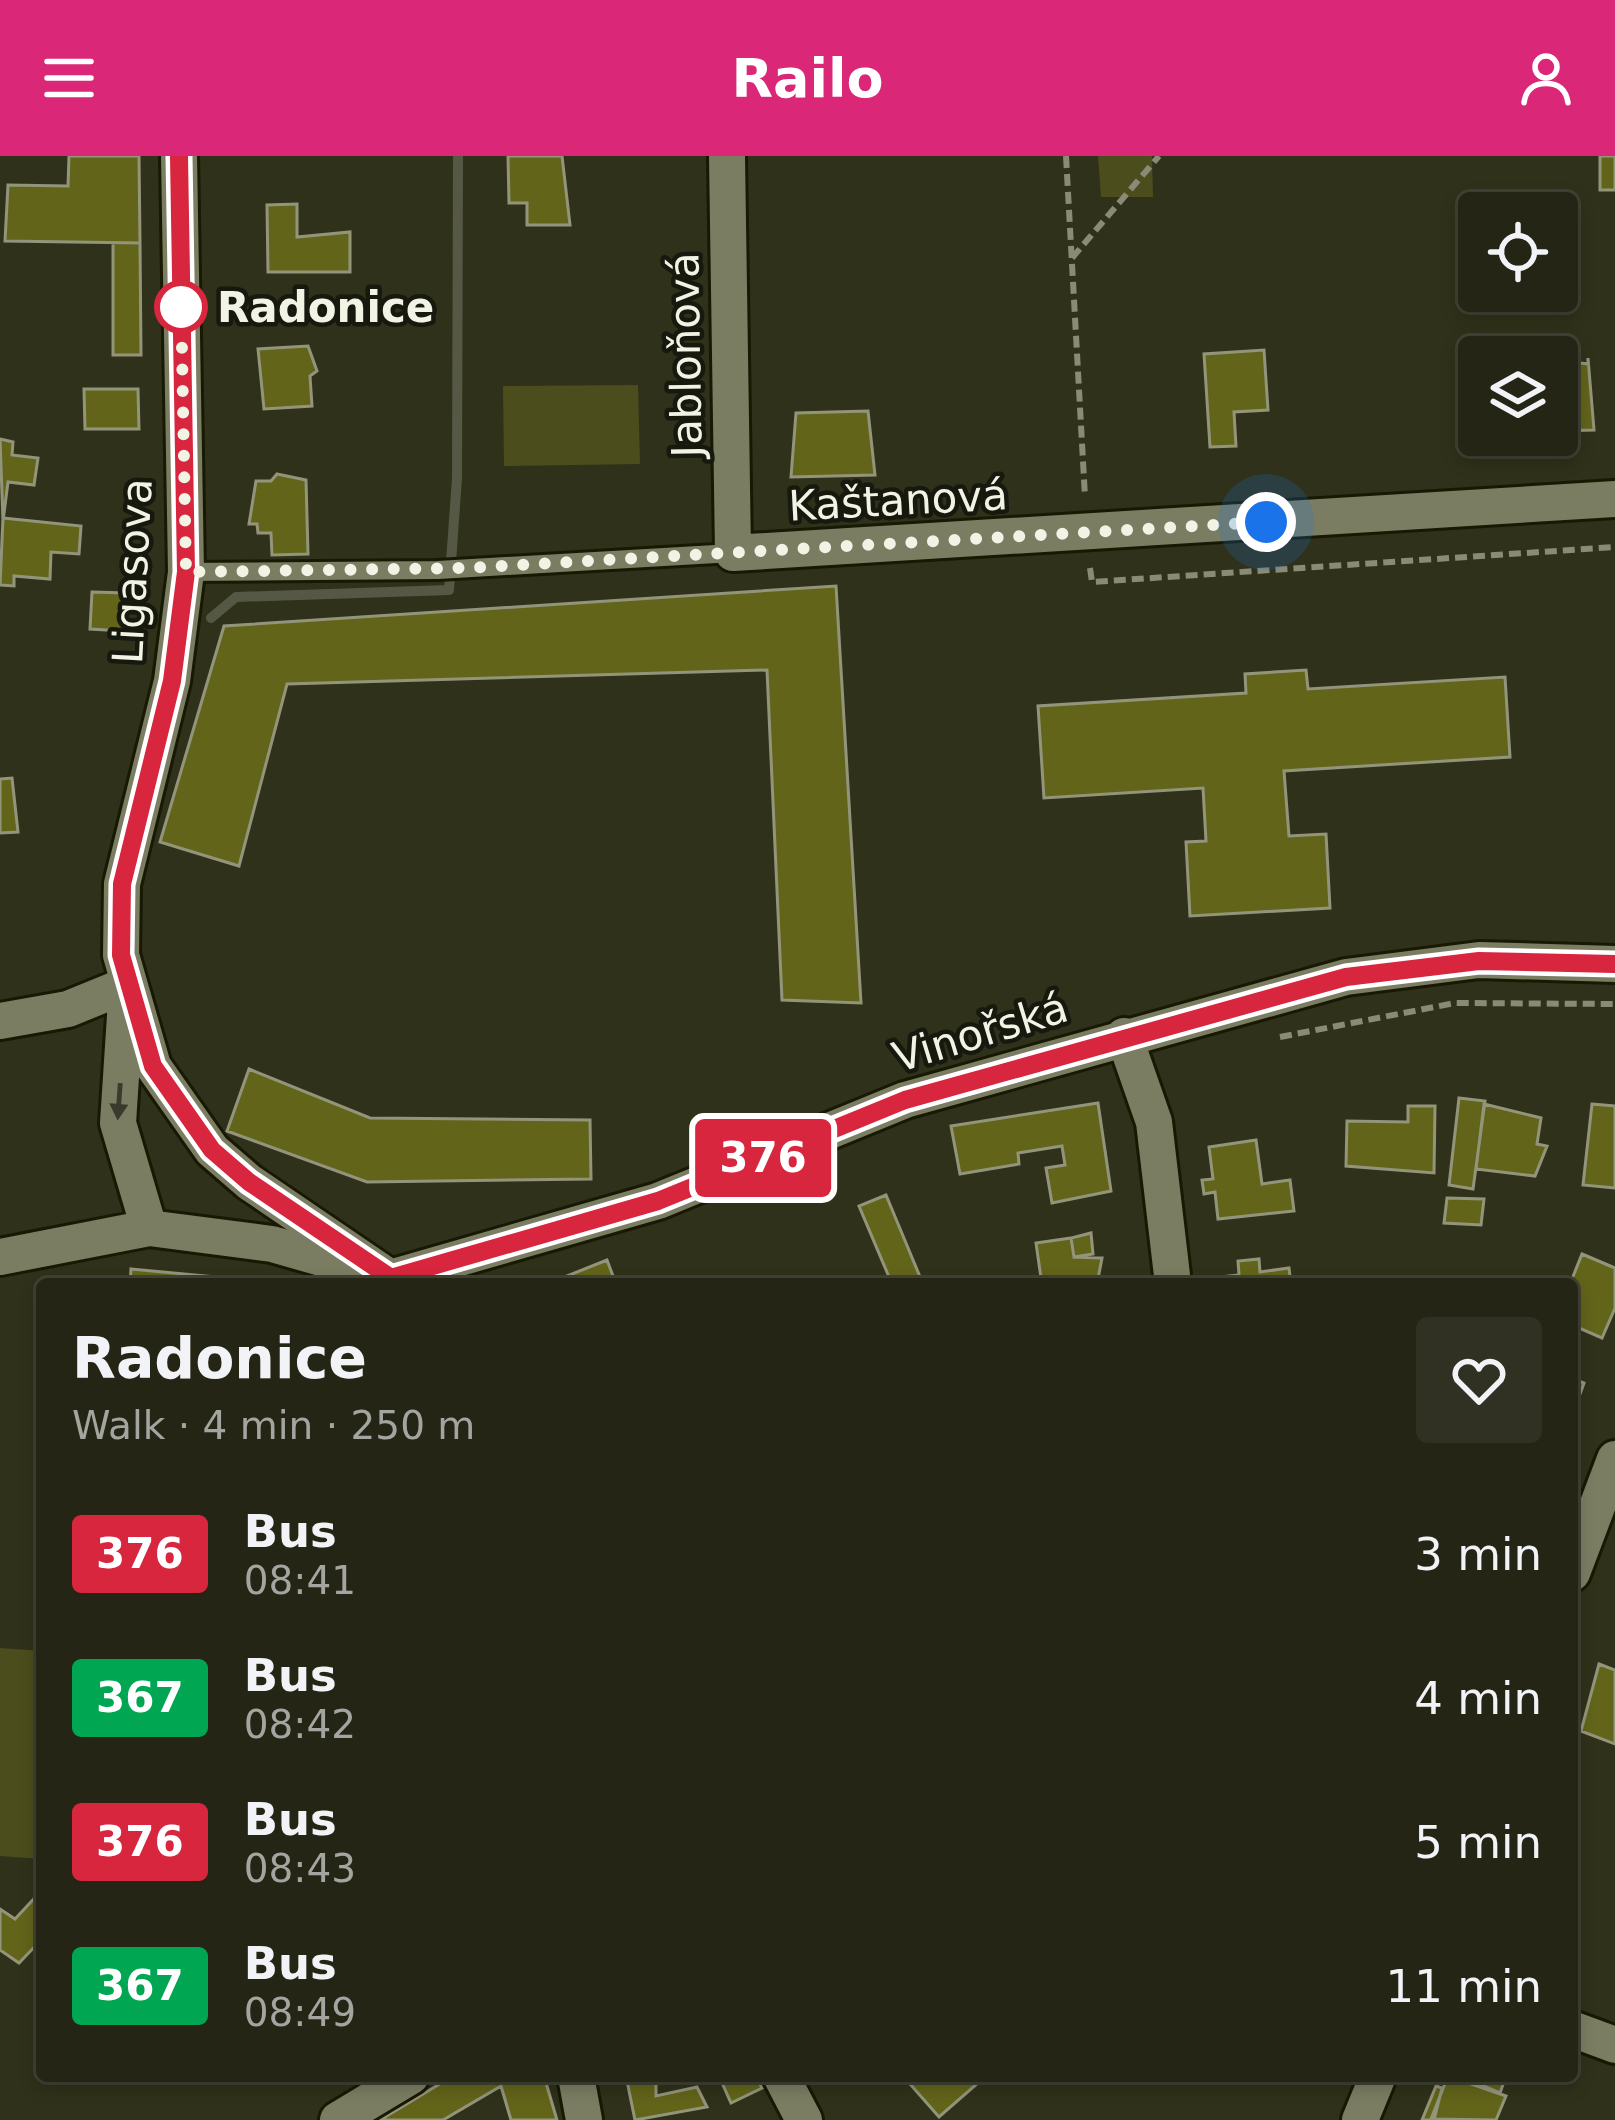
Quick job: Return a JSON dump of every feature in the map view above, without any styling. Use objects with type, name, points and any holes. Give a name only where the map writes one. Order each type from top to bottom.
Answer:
[{"type":"street","name":"Ligasova","points":[[127,985],[118,920],[122,884],[172,681],[186,572],[178,156]]},
{"type":"street","name":"Jabloňová","points":[[727,156],[733,553]]},
{"type":"street","name":"Kaštanová","points":[[733,553],[1615,499]]},
{"type":"street","name":"Vinořská","points":[[401,1278],[658,1201],[905,1100],[1346,977],[1479,961],[1615,964]]},
{"type":"street","points":[[0,1021],[68,1009],[127,985]]},
{"type":"street","points":[[127,985],[118,1123],[149,1228]]},
{"type":"street","points":[[127,985],[153,1066],[212,1150],[249,1182],[387,1278]]},
{"type":"street","points":[[1124,1036],[1154,1122],[1172,1278]]},
{"type":"street","points":[[0,1257],[149,1228],[272,1244],[381,1278]]},
{"type":"street","points":[[1578,1558],[1615,1459]]},
{"type":"street","points":[[1578,2031],[1615,2045]]},
{"type":"street","points":[[338,2120],[401,2082]]},
{"type":"street","points":[[577,2082],[584,2120]]},
{"type":"street","points":[[784,2082],[803,2120]]},
{"type":"street","points":[[1360,2120],[1376,2082]]},
{"type":"lane","name":"Kaštanová","points":[[186,572],[438,570],[733,553]]},
{"type":"path","points":[[1066,156],[1085,506]]},
{"type":"path","points":[[1072,258],[1159,156]]},
{"type":"path","points":[[1088,552],[1091,582],[1615,547]]},
{"type":"path","points":[[1266,1039],[1456,1003],[1615,1004]]},
{"type":"shaded area","points":[[1098,156],[1152,156],[1153,197],[1101,197]]},
{"type":"shaded area","points":[[638,385],[640,464],[504,466],[503,386]]},
{"type":"shaded area","points":[[0,1648],[36,1651],[36,1859],[0,1856]]},
{"type":"building","points":[[69,156],[139,156],[140,243],[5,241],[8,185],[68,186]]},
{"type":"building","points":[[508,156],[562,156],[570,225],[527,225],[527,203],[509,203]]},
{"type":"building","points":[[1600,156],[1615,156],[1615,190],[1600,190]]},
{"type":"building","points":[[297,204],[297,237],[350,232],[350,272],[268,272],[267,205]]},
{"type":"building","points":[[113,243],[140,243],[141,355],[113,355]]},
{"type":"building","points":[[308,346],[317,371],[310,376],[312,406],[264,409],[258,349]]},
{"type":"building","points":[[1264,350],[1268,410],[1234,412],[1236,446],[1210,447],[1204,354]]},
{"type":"building","points":[[1588,358],[1594,430],[1578,430],[1578,363],[1588,364]]},
{"type":"building","points":[[84,389],[138,389],[139,429],[85,429]]},
{"type":"building","points":[[868,411],[875,475],[791,477],[796,413]]},
{"type":"building","points":[[0,439],[13,442],[12,455],[38,458],[34,485],[8,482],[3,521]]},
{"type":"building","points":[[277,474],[306,480],[308,554],[272,555],[271,533],[258,533],[257,524],[249,524],[256,481],[271,481]]},
{"type":"building","points":[[3,518],[81,526],[79,554],[51,552],[50,579],[14,576],[14,586],[0,585]]},
{"type":"building","points":[[836,586],[861,1003],[782,1000],[767,670],[287,684],[239,866],[160,842],[224,626]]},
{"type":"building","points":[[92,592],[125,593],[123,631],[90,629]]},
{"type":"building","points":[[1306,670],[1308,689],[1505,677],[1510,757],[1284,771],[1289,836],[1326,834],[1330,908],[1190,916],[1186,842],[1206,841],[1203,788],[1044,798],[1038,706],[1246,693],[1245,674]]},
{"type":"building","points":[[12,778],[18,832],[0,833],[0,779]]},
{"type":"building","points":[[249,1069],[370,1118],[590,1120],[591,1179],[367,1182],[227,1131]]},
{"type":"building","points":[[1459,1098],[1485,1101],[1473,1189],[1449,1185]]},
{"type":"building","points":[[1098,1103],[1111,1191],[1052,1203],[1046,1168],[1065,1165],[1062,1146],[1018,1153],[1019,1164],[960,1174],[951,1126]]},
{"type":"building","points":[[1484,1104],[1541,1118],[1537,1144],[1547,1146],[1535,1176],[1476,1169]]},
{"type":"building","points":[[1592,1104],[1615,1106],[1615,1188],[1583,1185]]},
{"type":"building","points":[[1408,1106],[1435,1106],[1434,1173],[1346,1166],[1347,1121],[1408,1122]]},
{"type":"building","points":[[1256,1140],[1262,1184],[1290,1180],[1294,1211],[1218,1219],[1215,1192],[1204,1194],[1202,1180],[1213,1179],[1209,1147]]},
{"type":"building","points":[[886,1195],[921,1278],[889,1278],[859,1206]]},
{"type":"building","points":[[1447,1198],[1484,1199],[1481,1225],[1444,1223]]},
{"type":"building","points":[[1091,1233],[1093,1254],[1074,1257],[1071,1238]]},
{"type":"building","points":[[1071,1238],[1074,1257],[1102,1258],[1098,1278],[1041,1278],[1036,1243]]},
{"type":"building","points":[[1582,1254],[1615,1268],[1615,1308],[1602,1338],[1578,1328],[1578,1278],[1572,1278]]},
{"type":"building","points":[[1259,1259],[1260,1272],[1289,1268],[1290,1278],[1228,1278],[1239,1275],[1238,1261]]},
{"type":"building","points":[[607,1260],[614,1278],[562,1278]]},
{"type":"building","points":[[131,1269],[221,1278],[130,1278]]},
{"type":"building","points":[[1599,1664],[1615,1670],[1615,1744],[1581,1731]]},
{"type":"building","points":[[36,1896],[36,1945],[19,1963],[0,1950],[0,1909],[15,1919]]},
{"type":"building","points":[[443,2082],[500,2082],[501,2086],[443,2120],[380,2120]]},
{"type":"building","points":[[500,2082],[546,2082],[557,2120],[511,2120]]},
{"type":"building","points":[[627,2082],[656,2082],[656,2096],[697,2087],[707,2107],[635,2120]]},
{"type":"building","points":[[722,2082],[759,2082],[762,2088],[731,2103]]},
{"type":"building","points":[[908,2082],[979,2082],[939,2117]]},
{"type":"building","points":[[1446,2082],[1465,2082],[1506,2096],[1496,2120],[1431,2119]]},
{"type":"building","points":[[1474,2082],[1504,2082],[1500,2093]]},
{"type":"building","points":[[1436,2086],[1442,2088],[1434,2120],[1422,2120]]},
{"type":"waterway","points":[[211,618],[236,597],[449,590],[457,478],[458,156]]},
{"type":"bus line","name":"376","points":[[179,156],[186,572],[172,681],[122,884],[121,955],[138,1030],[153,1066],[177,1108],[212,1150],[249,1182],[391,1278],[658,1201],[905,1100],[1346,977],[1479,961],[1615,964]]},
{"type":"place","name":"Radonice","points":[[181,307]]},
{"type":"route","points":[[181,307],[181,295],[186,572],[466,568],[879,548],[1266,522]]}]
